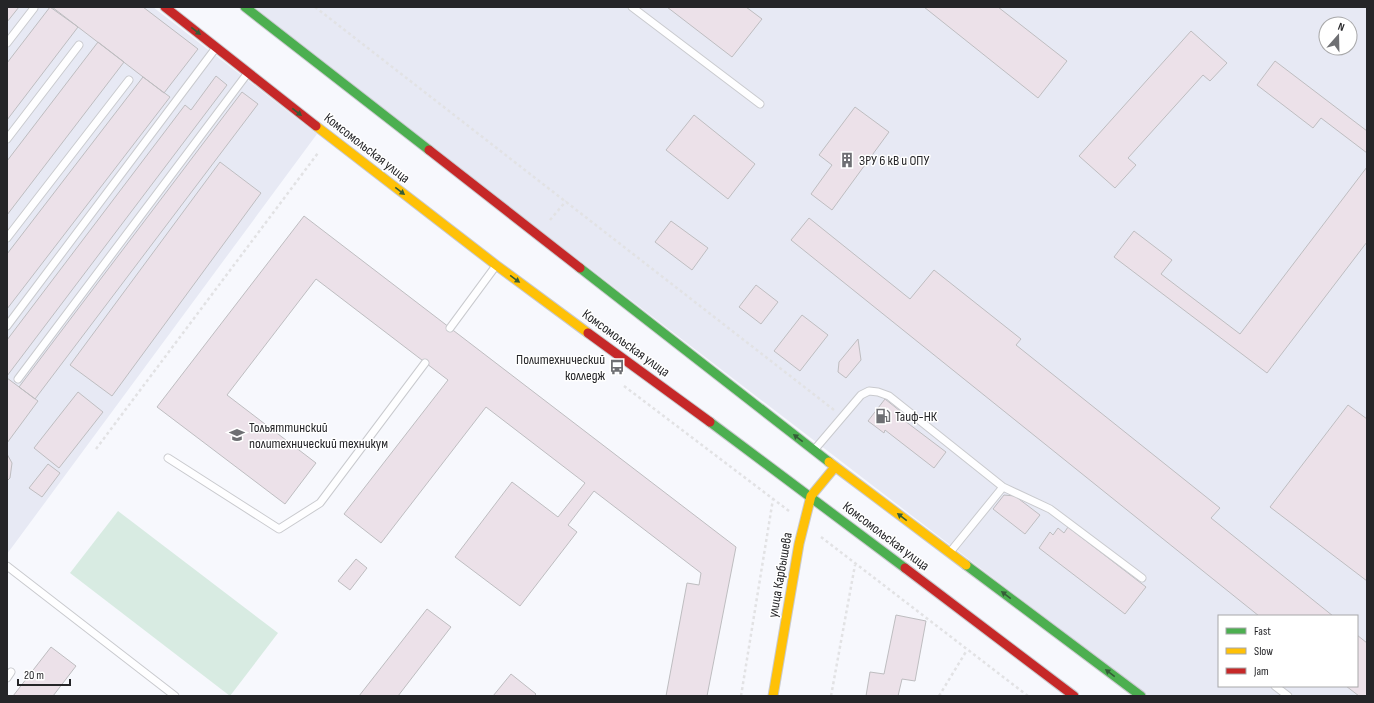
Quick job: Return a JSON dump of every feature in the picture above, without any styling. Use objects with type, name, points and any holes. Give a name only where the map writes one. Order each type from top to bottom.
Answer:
[{"type":"main road","name":"Комсомольская улица","points":[[165,7],[496,265],[811,496],[1074,696]]},
{"type":"main road","name":"Комсомольская улица","points":[[245,7],[814,451],[1141,696]]},
{"type":"main road","name":"улица Карбышева","points":[[773,696],[798,544],[811,496],[835,467]]},
{"type":"lane","points":[[632,7],[760,104]]},
{"type":"lane","points":[[7,43],[34,8]]},
{"type":"lane","points":[[7,139],[79,45]]},
{"type":"lane","points":[[7,326],[217,48]]},
{"type":"lane","points":[[18,379],[248,73]]},
{"type":"lane","points":[[7,238],[129,80]]},
{"type":"lane","points":[[450,328],[496,265]]},
{"type":"lane","points":[[168,458],[278,528],[320,504],[426,362]]},
{"type":"lane","points":[[814,451],[860,395],[869,391],[878,392],[898,403],[1003,487],[1050,509],[1142,578]]},
{"type":"lane","points":[[950,553],[1003,487]]},
{"type":"lane","points":[[8,570],[175,696]]},
{"type":"lane","points":[[1276,687],[1288,696]]},
{"type":"path","points":[[315,7],[842,416]]},
{"type":"path","points":[[96,449],[318,153]]},
{"type":"path","points":[[548,223],[566,201]]},
{"type":"path","points":[[741,696],[773,499],[855,565],[1028,696]]},
{"type":"path","points":[[831,696],[855,565]]},
{"type":"path","points":[[939,696],[967,650]]},
{"type":"shaded area","points":[[7,7],[153,7],[317,134],[7,554]]},
{"type":"shaded area","points":[[249,7],[1367,7],[1367,696],[1147,696]]},
{"type":"green space","points":[[118,511],[278,633],[230,696],[70,573]]},
{"type":"building","points":[[7,7],[19,7],[7,22]]},
{"type":"building","points":[[50,7],[78,27],[7,120],[7,63]]},
{"type":"building","points":[[52,7],[143,7],[198,49],[164,93]]},
{"type":"building","points":[[667,7],[746,7],[762,19],[732,57]]},
{"type":"building","points":[[924,7],[998,7],[1067,61],[1038,98]]},
{"type":"building","points":[[1191,31],[1227,63],[1210,81],[1203,75],[1128,158],[1136,165],[1115,188],[1079,156]]},
{"type":"building","points":[[98,42],[124,62],[7,215],[7,161]]},
{"type":"building","points":[[1275,61],[1367,131],[1367,153],[1321,118],[1313,128],[1257,85]]},
{"type":"building","points":[[216,76],[227,85],[7,376],[7,340],[185,105],[191,110]]},
{"type":"building","points":[[143,77],[170,97],[7,309],[7,254]]},
{"type":"building","points":[[242,92],[258,104],[35,399],[19,387]]},
{"type":"building","name":"ЗРУ 6 кВ и ОПУ","points":[[855,107],[889,132],[832,210],[811,194],[832,165],[819,155]]},
{"type":"building","points":[[694,115],[755,164],[728,199],[666,150]]},
{"type":"building","points":[[220,162],[261,193],[112,396],[70,365]]},
{"type":"building","points":[[1367,167],[1367,242],[1267,373],[1114,257],[1134,231],[1172,260],[1161,274],[1240,334]]},
{"type":"building","name":"Тольяттинский политехнический техникум","points":[[304,216],[736,547],[707,696],[666,696],[687,583],[699,585],[701,573],[594,491],[568,525],[577,532],[520,606],[455,557],[512,482],[558,517],[585,483],[486,407],[381,543],[344,514],[448,380],[316,279],[227,395],[316,463],[285,504],[157,407]]},
{"type":"building","points":[[809,218],[910,299],[934,270],[1021,339],[1016,345],[1220,508],[1211,518],[1332,615],[1258,615],[791,240]]},
{"type":"building","points":[[671,221],[708,248],[692,270],[655,242]]},
{"type":"building","points":[[756,285],[778,302],[761,324],[739,307]]},
{"type":"building","points":[[802,315],[828,335],[800,371],[774,351]]},
{"type":"building","points":[[858,339],[861,360],[846,378],[838,372],[839,362]]},
{"type":"building","points":[[7,378],[38,401],[7,443]]},
{"type":"building","points":[[78,392],[103,412],[59,468],[34,448]]},
{"type":"building","points":[[885,399],[900,411],[897,415],[946,452],[934,468],[885,430],[884,433],[868,421]]},
{"type":"building","points":[[1348,405],[1367,419],[1367,581],[1270,507]]},
{"type":"building","points":[[7,454],[12,463],[10,478],[7,481]]},
{"type":"building","points":[[48,464],[60,473],[42,497],[29,488]]},
{"type":"building","points":[[1004,495],[1015,496],[1040,515],[1025,534],[993,509]]},
{"type":"building","points":[[1068,527],[1146,587],[1125,614],[1039,548],[1050,532],[1053,535],[1058,528],[1064,533]]},
{"type":"building","points":[[356,559],[367,568],[350,590],[338,581]]},
{"type":"building","points":[[427,609],[451,627],[398,696],[359,696]]},
{"type":"building","points":[[896,615],[926,621],[915,681],[902,679],[898,696],[866,696],[870,672],[884,674]]},
{"type":"building","points":[[1358,636],[1367,643],[1367,696],[1359,696],[1347,687],[1358,687]]},
{"type":"building","points":[[51,647],[76,666],[53,696],[13,696]]},
{"type":"building","points":[[511,674],[536,694],[534,696],[493,696]]},
{"type":"traffic: fast","points":[[245,7],[429,150]]},
{"type":"traffic: fast","points":[[580,268],[829,462]]},
{"type":"traffic: fast","points":[[710,422],[905,568]]},
{"type":"traffic: fast","points":[[966,565],[1141,696]]},
{"type":"traffic: slow","points":[[316,126],[496,265],[588,333]]},
{"type":"traffic: slow","points":[[829,462],[966,565]]},
{"type":"traffic: slow","points":[[773,696],[799,544],[811,496],[835,467]]},
{"type":"traffic: jam","points":[[165,7],[316,126]]},
{"type":"traffic: jam","points":[[429,150],[580,268]]},
{"type":"traffic: jam","points":[[588,333],[710,422]]},
{"type":"traffic: jam","points":[[905,568],[1074,696]]},
{"type":"place","name":"ЗРУ 6 кВ и ОПУ","points":[[847,160]]},
{"type":"place","name":"Политехнический колледж","points":[[617,367]]},
{"type":"place","name":"Таиф-НК","points":[[883,416]]},
{"type":"place","name":"Тольяттинский политехнический техникум","points":[[237,435]]}]
